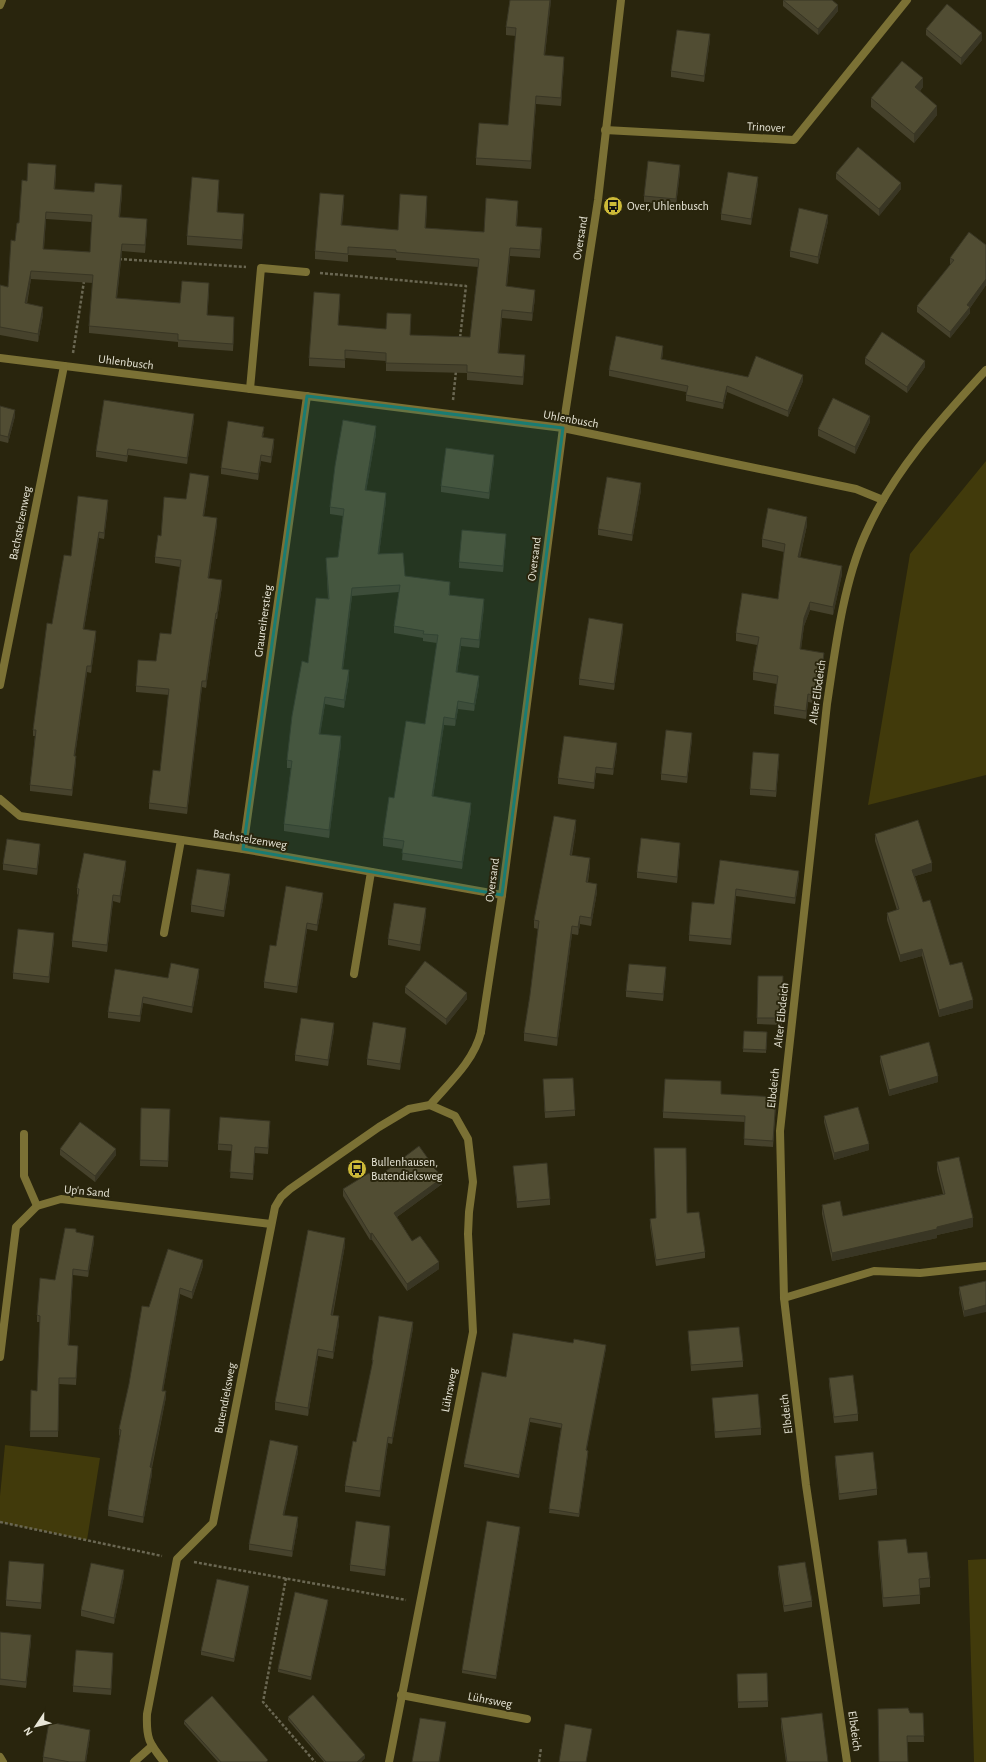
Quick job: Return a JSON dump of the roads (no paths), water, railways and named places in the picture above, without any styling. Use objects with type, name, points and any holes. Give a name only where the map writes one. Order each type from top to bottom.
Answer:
[{"type":"street","points":[[0,5],[2,0]]},
{"type":"street","name":"Oversand","points":[[430,1105],[470,1058],[481,1032],[502,895],[563,428],[598,200],[621,0]]},
{"type":"street","name":"Trinover","points":[[605,130],[794,140],[907,0]]},
{"type":"street","points":[[250,389],[261,268],[306,272]]},
{"type":"street","name":"Uhlenbusch","points":[[0,358],[563,428],[856,489],[883,500]]},
{"type":"street","name":"Bachstelzenweg","points":[[0,685],[68,367]]},
{"type":"street","name":"Alter Elbdeich","points":[[788,1061],[827,704],[836,648],[851,574],[864,536],[883,500],[908,463],[959,400],[986,370]]},
{"type":"street","name":"Graureiherstieg","points":[[243,850],[307,396]]},
{"type":"street","name":"Bachstelzenweg","points":[[1,803],[20,816],[243,850],[502,895]]},
{"type":"street","points":[[164,933],[181,840]]},
{"type":"street","points":[[354,974],[371,872]]},
{"type":"street","name":"Elbdeich","points":[[788,1061],[780,1131],[784,1298],[806,1485],[847,1762]]},
{"type":"street","name":"Butendieksweg","points":[[152,1746],[147,1737],[147,1714],[178,1559],[213,1523],[275,1207],[281,1197],[290,1189],[379,1127],[409,1109],[430,1105]]},
{"type":"street","name":"Lührsweg","points":[[389,1762],[473,1332],[468,1234],[473,1182],[468,1139],[455,1116],[430,1105]]},
{"type":"street","points":[[24,1134],[24,1176],[37,1206]]},
{"type":"street","name":"Up'n Sand","points":[[0,1357],[16,1227],[37,1206],[61,1199],[271,1224]]},
{"type":"street","points":[[784,1298],[874,1271],[920,1273],[986,1266]]},
{"type":"street","name":"Lührsweg","points":[[401,1695],[527,1719]]},
{"type":"street","points":[[134,1762],[152,1746],[164,1762]]},
{"type":"street","points":[[0,1757],[3,1762]]},
{"type":"place","name":"Over, Uhlenbusch","points":[[613,206]]},
{"type":"place","name":"Bullenhausen, Butendieksweg","points":[[357,1169]]}]
